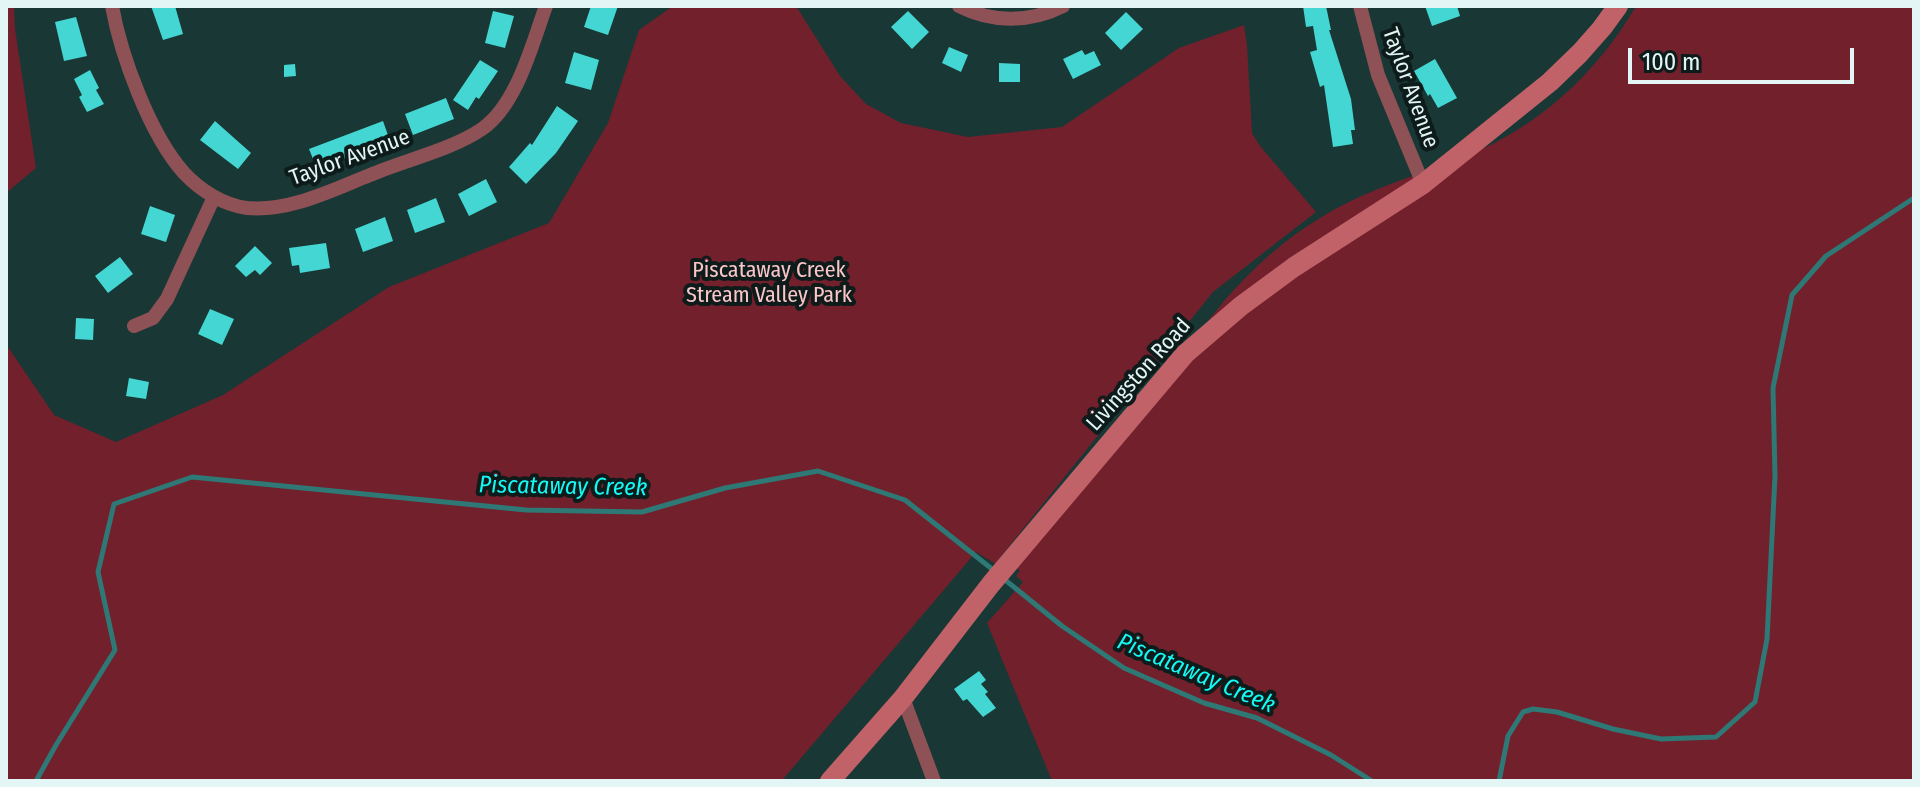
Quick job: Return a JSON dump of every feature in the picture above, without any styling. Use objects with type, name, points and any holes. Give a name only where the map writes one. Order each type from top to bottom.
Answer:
[{"type":"main road","name":"Livingston Road","points":[[830,781],[903,698],[991,584],[1185,354],[1241,306],[1294,267],[1423,184],[1550,82],[1580,53],[1618,6]]},
{"type":"street","name":"Taylor Avenue","points":[[112,6],[131,70],[162,141],[192,181],[214,197],[246,208],[302,201],[438,149],[481,129],[497,114],[517,84],[546,6]]},
{"type":"street","points":[[959,6],[1001,19],[1033,18],[1063,6]]},
{"type":"street","name":"Taylor Avenue","points":[[1360,6],[1378,75],[1423,184]]},
{"type":"street","points":[[134,326],[153,318],[167,299],[214,197]]},
{"type":"street","points":[[903,698],[934,781]]},
{"type":"green space","points":[[6,6],[14,6],[36,168],[6,193]]},
{"type":"green space","name":"Piscataway Creek Stream Valley Park","points":[[673,6],[796,6],[840,76],[866,104],[901,123],[968,137],[1062,127],[1179,48],[1244,25],[1252,133],[1316,212],[1213,292],[996,564],[976,552],[784,778],[786,781],[6,781],[6,344],[54,415],[116,442],[223,395],[389,287],[549,223],[608,123],[639,30]]},
{"type":"green space","points":[[1636,6],[1914,6],[1914,781],[1052,781],[987,623],[1023,582],[1016,576],[1020,571],[1014,566],[1224,301],[1263,261],[1292,237],[1341,206],[1482,149],[1528,123],[1589,71]]},
{"type":"building","points":[[151,6],[175,6],[183,34],[163,40]]},
{"type":"building","points":[[591,6],[618,6],[608,35],[584,27]]},
{"type":"building","points":[[1303,6],[1326,6],[1329,30],[1351,99],[1355,130],[1351,130],[1353,144],[1333,147],[1324,85],[1320,87],[1310,52],[1317,50],[1313,26],[1306,27]]},
{"type":"building","points":[[1425,6],[1457,6],[1460,16],[1432,26]]},
{"type":"building","points":[[493,11],[514,16],[505,48],[485,43]]},
{"type":"building","points":[[908,11],[929,32],[912,49],[891,27]]},
{"type":"building","points":[[1126,12],[1143,29],[1121,50],[1105,33]]},
{"type":"building","points":[[76,17],[87,56],[64,61],[55,22]]},
{"type":"building","points":[[949,47],[968,55],[961,72],[942,63]]},
{"type":"building","points":[[1082,50],[1085,55],[1094,51],[1101,65],[1073,79],[1063,59]]},
{"type":"building","points":[[574,52],[599,60],[591,90],[565,83]]},
{"type":"building","points":[[1435,59],[1457,98],[1438,108],[1414,71]]},
{"type":"building","points":[[480,60],[498,71],[468,110],[453,100]]},
{"type":"building","points":[[999,63],[1020,64],[1020,82],[999,82]]},
{"type":"building","points":[[295,64],[296,76],[284,77],[284,65]]},
{"type":"building","points":[[90,70],[104,104],[87,112],[74,79]]},
{"type":"building","points":[[446,98],[454,119],[413,135],[405,114]]},
{"type":"building","points":[[557,106],[578,121],[556,153],[526,184],[509,167],[530,143],[532,145]]},
{"type":"building","points":[[215,121],[251,153],[238,169],[200,140]]},
{"type":"building","points":[[383,121],[390,141],[317,169],[309,149]]},
{"type":"building","points":[[486,179],[497,202],[469,216],[458,194]]},
{"type":"building","points":[[436,198],[445,222],[415,233],[407,210]]},
{"type":"building","points":[[150,206],[175,215],[166,242],[141,234]]},
{"type":"building","points":[[385,217],[393,241],[363,252],[355,229]]},
{"type":"building","points":[[326,243],[330,268],[300,273],[299,265],[292,266],[289,248]]},
{"type":"building","points":[[255,246],[272,263],[260,275],[255,270],[246,277],[235,266]]},
{"type":"building","points":[[120,257],[133,274],[108,293],[95,276]]},
{"type":"building","points":[[210,309],[234,319],[222,345],[198,334]]},
{"type":"building","points":[[76,318],[94,319],[93,340],[75,339]]},
{"type":"building","points":[[129,378],[149,382],[146,399],[126,396]]},
{"type":"building","points":[[979,671],[986,680],[981,684],[988,692],[985,694],[996,708],[983,717],[954,689]]},
{"type":"waterway","name":"Piscataway Creek","points":[[1499,781],[1508,736],[1523,712],[1533,709],[1557,712],[1661,739],[1716,737],[1755,702],[1767,639],[1775,476],[1773,388],[1792,295],[1826,256],[1914,198]]},
{"type":"waterway","name":"Piscataway Creek","points":[[36,781],[115,650],[98,572],[114,504],[192,477],[526,510],[642,512],[725,488],[818,471],[905,500],[997,573]]},
{"type":"waterway","name":"Piscataway Creek","points":[[1004,579],[1062,626],[1124,668],[1204,703],[1257,718],[1331,755],[1372,781]]}]
